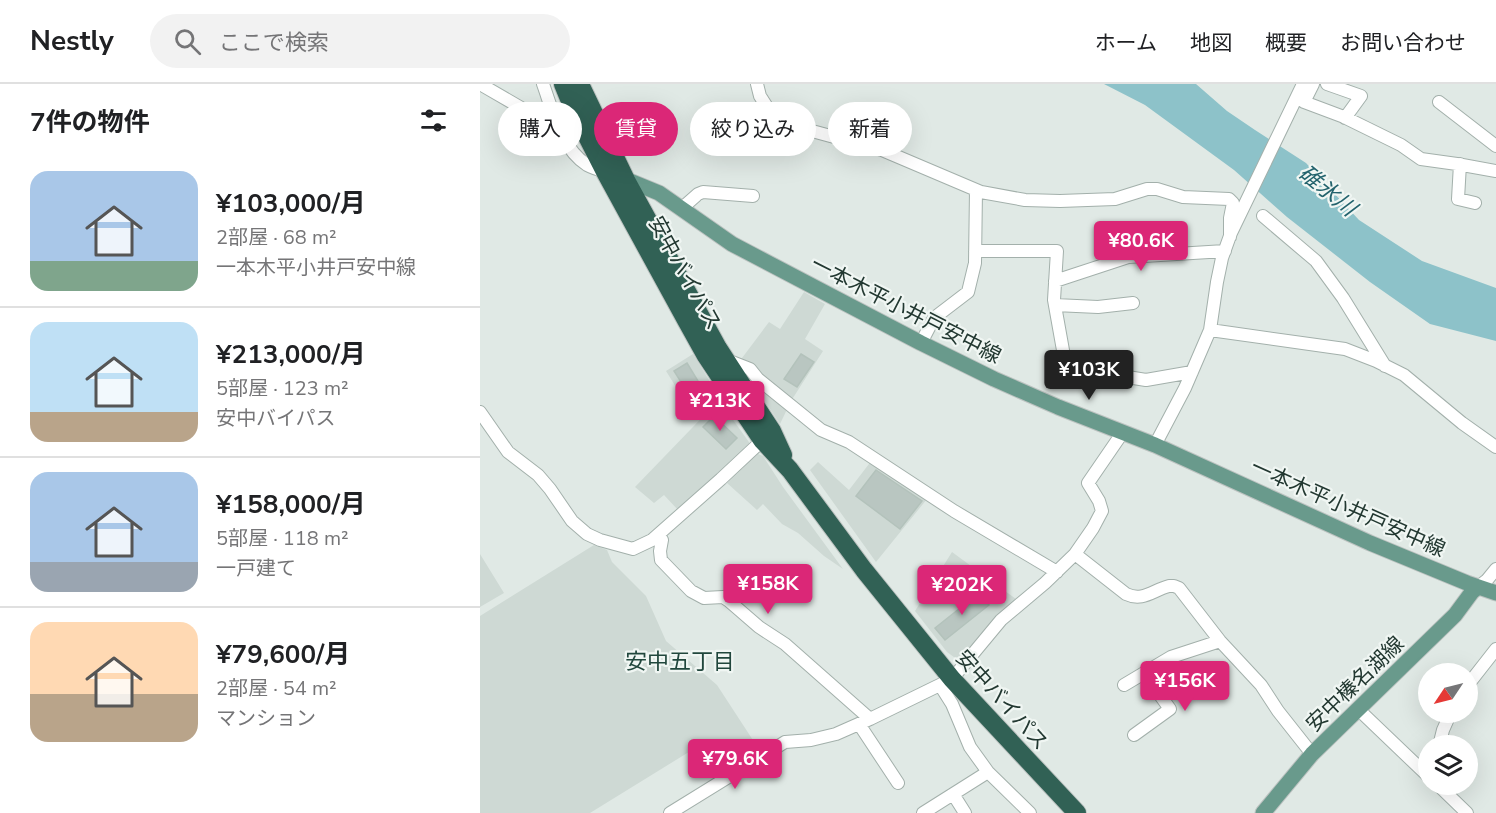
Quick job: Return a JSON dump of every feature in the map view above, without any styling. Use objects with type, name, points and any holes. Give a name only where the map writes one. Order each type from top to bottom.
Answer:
[{"type":"highway","name":"安中バイパス","points":[[563,84],[574,111],[633,226],[706,356],[946,682],[1077,813]]},
{"type":"highway","name":"安中バイパス","points":[[580,84],[626,180],[767,436]]},
{"type":"main road","name":"一本木平小井戸安中線","points":[[605,172],[659,193],[732,244],[994,379],[1155,445],[1370,543],[1496,593]]},
{"type":"main road","name":"安中榛名湖線","points":[[1263,813],[1312,754],[1455,615],[1478,587]]},
{"type":"street","points":[[480,84],[511,102]]},
{"type":"street","points":[[543,84],[550,102]]},
{"type":"street","points":[[757,84],[760,96],[767,107],[774,116],[785,122],[882,150],[975,190],[998,196],[1025,200],[1060,201],[1115,199],[1147,189],[1157,189],[1183,197],[1229,200],[1233,203],[1230,237]]},
{"type":"street","points":[[1155,445],[1192,372],[1210,330],[1217,282],[1230,237],[1303,84]]},
{"type":"street","points":[[1313,84],[1304,102],[1345,118],[1401,145],[1420,159],[1496,171]]},
{"type":"street","points":[[1327,84],[1361,96],[1345,118]]},
{"type":"street","points":[[1439,102],[1496,146]]},
{"type":"street","points":[[577,156],[591,167],[605,172]]},
{"type":"street","points":[[1460,164],[1458,199],[1475,203]]},
{"type":"street","points":[[921,343],[934,318],[968,292],[975,263],[975,190]]},
{"type":"street","points":[[681,208],[703,192],[753,196]]},
{"type":"street","points":[[1263,216],[1316,261],[1343,298],[1385,366]]},
{"type":"street","points":[[975,251],[1057,251],[1054,300],[1066,367],[1146,380],[1192,372]]},
{"type":"street","points":[[1055,281],[1128,257],[1225,251]]},
{"type":"street","points":[[1055,305],[1098,307],[1133,303]]},
{"type":"street","points":[[1210,330],[1345,349],[1404,375],[1462,423],[1496,447]]},
{"type":"street","points":[[726,359],[750,369],[758,379],[821,430],[849,442],[954,511],[1057,572]]},
{"type":"street","points":[[480,412],[508,452],[538,475],[572,521],[587,534],[600,540],[633,549],[658,535],[767,436]]},
{"type":"street","points":[[670,813],[785,742],[810,740],[836,734],[946,682],[1001,620],[1075,554],[1102,511],[1088,483],[1123,432]]},
{"type":"street","points":[[658,535],[662,540],[661,560],[691,591],[704,598],[723,597],[729,601],[759,627],[785,644],[865,722],[898,783]]},
{"type":"street","points":[[1075,554],[1132,597],[1139,598],[1169,586],[1179,588],[1221,641],[1261,685],[1312,754]]},
{"type":"street","points":[[1478,587],[1496,569]]},
{"type":"street","points":[[1124,685],[1171,657],[1221,641]]},
{"type":"street","points":[[1478,672],[1496,649]]},
{"type":"street","points":[[1134,735],[1170,709],[1144,673]]},
{"type":"street","points":[[946,682],[952,704],[970,747],[988,772],[1030,813]]},
{"type":"street","points":[[1359,710],[1418,766]]},
{"type":"street","points":[[925,812],[988,772]]},
{"type":"street","points":[[953,794],[965,813]]},
{"type":"street","points":[[1448,795],[1467,813]]},
{"type":"shaded area","points":[[804,292],[825,304],[805,339],[823,351],[791,401],[780,424],[739,362],[769,322],[780,329]]},
{"type":"shaded area","points":[[693,354],[717,393],[692,413],[666,371]]},
{"type":"shaded area","points":[[719,400],[751,445],[679,511],[664,495],[654,503],[635,487]]},
{"type":"shaded area","points":[[758,454],[763,456],[843,569],[798,533],[782,524],[763,504],[757,510],[727,483]]},
{"type":"shaded area","points":[[872,460],[927,499],[876,562],[810,470],[818,462],[849,490]]},
{"type":"shaded area","points":[[594,545],[607,550],[612,562],[646,596],[666,641],[717,685],[762,754],[719,780],[697,747],[590,813],[480,813],[480,616]]},
{"type":"shaded area","points":[[952,552],[1020,602],[962,663],[947,652],[915,611]]},
{"type":"shaded area","points":[[480,554],[504,593],[480,607]]},
{"type":"water","name":"碓氷川","points":[[1104,84],[1196,84],[1227,111],[1306,163],[1359,220],[1422,261],[1496,288],[1496,341],[1430,324],[1370,282],[1287,217],[1234,170],[1145,105]]},
{"type":"building","points":[[801,354],[814,362],[797,387],[784,379]]},
{"type":"building","points":[[687,363],[698,381],[686,390],[674,371]]},
{"type":"building","points":[[714,416],[737,438],[726,449],[703,427]]},
{"type":"building","points":[[876,470],[922,501],[900,529],[856,496]]},
{"type":"building","points":[[979,593],[989,605],[945,640],[935,628]]},
{"type":"district","name":"安中五丁目","points":[[680,661]]}]
